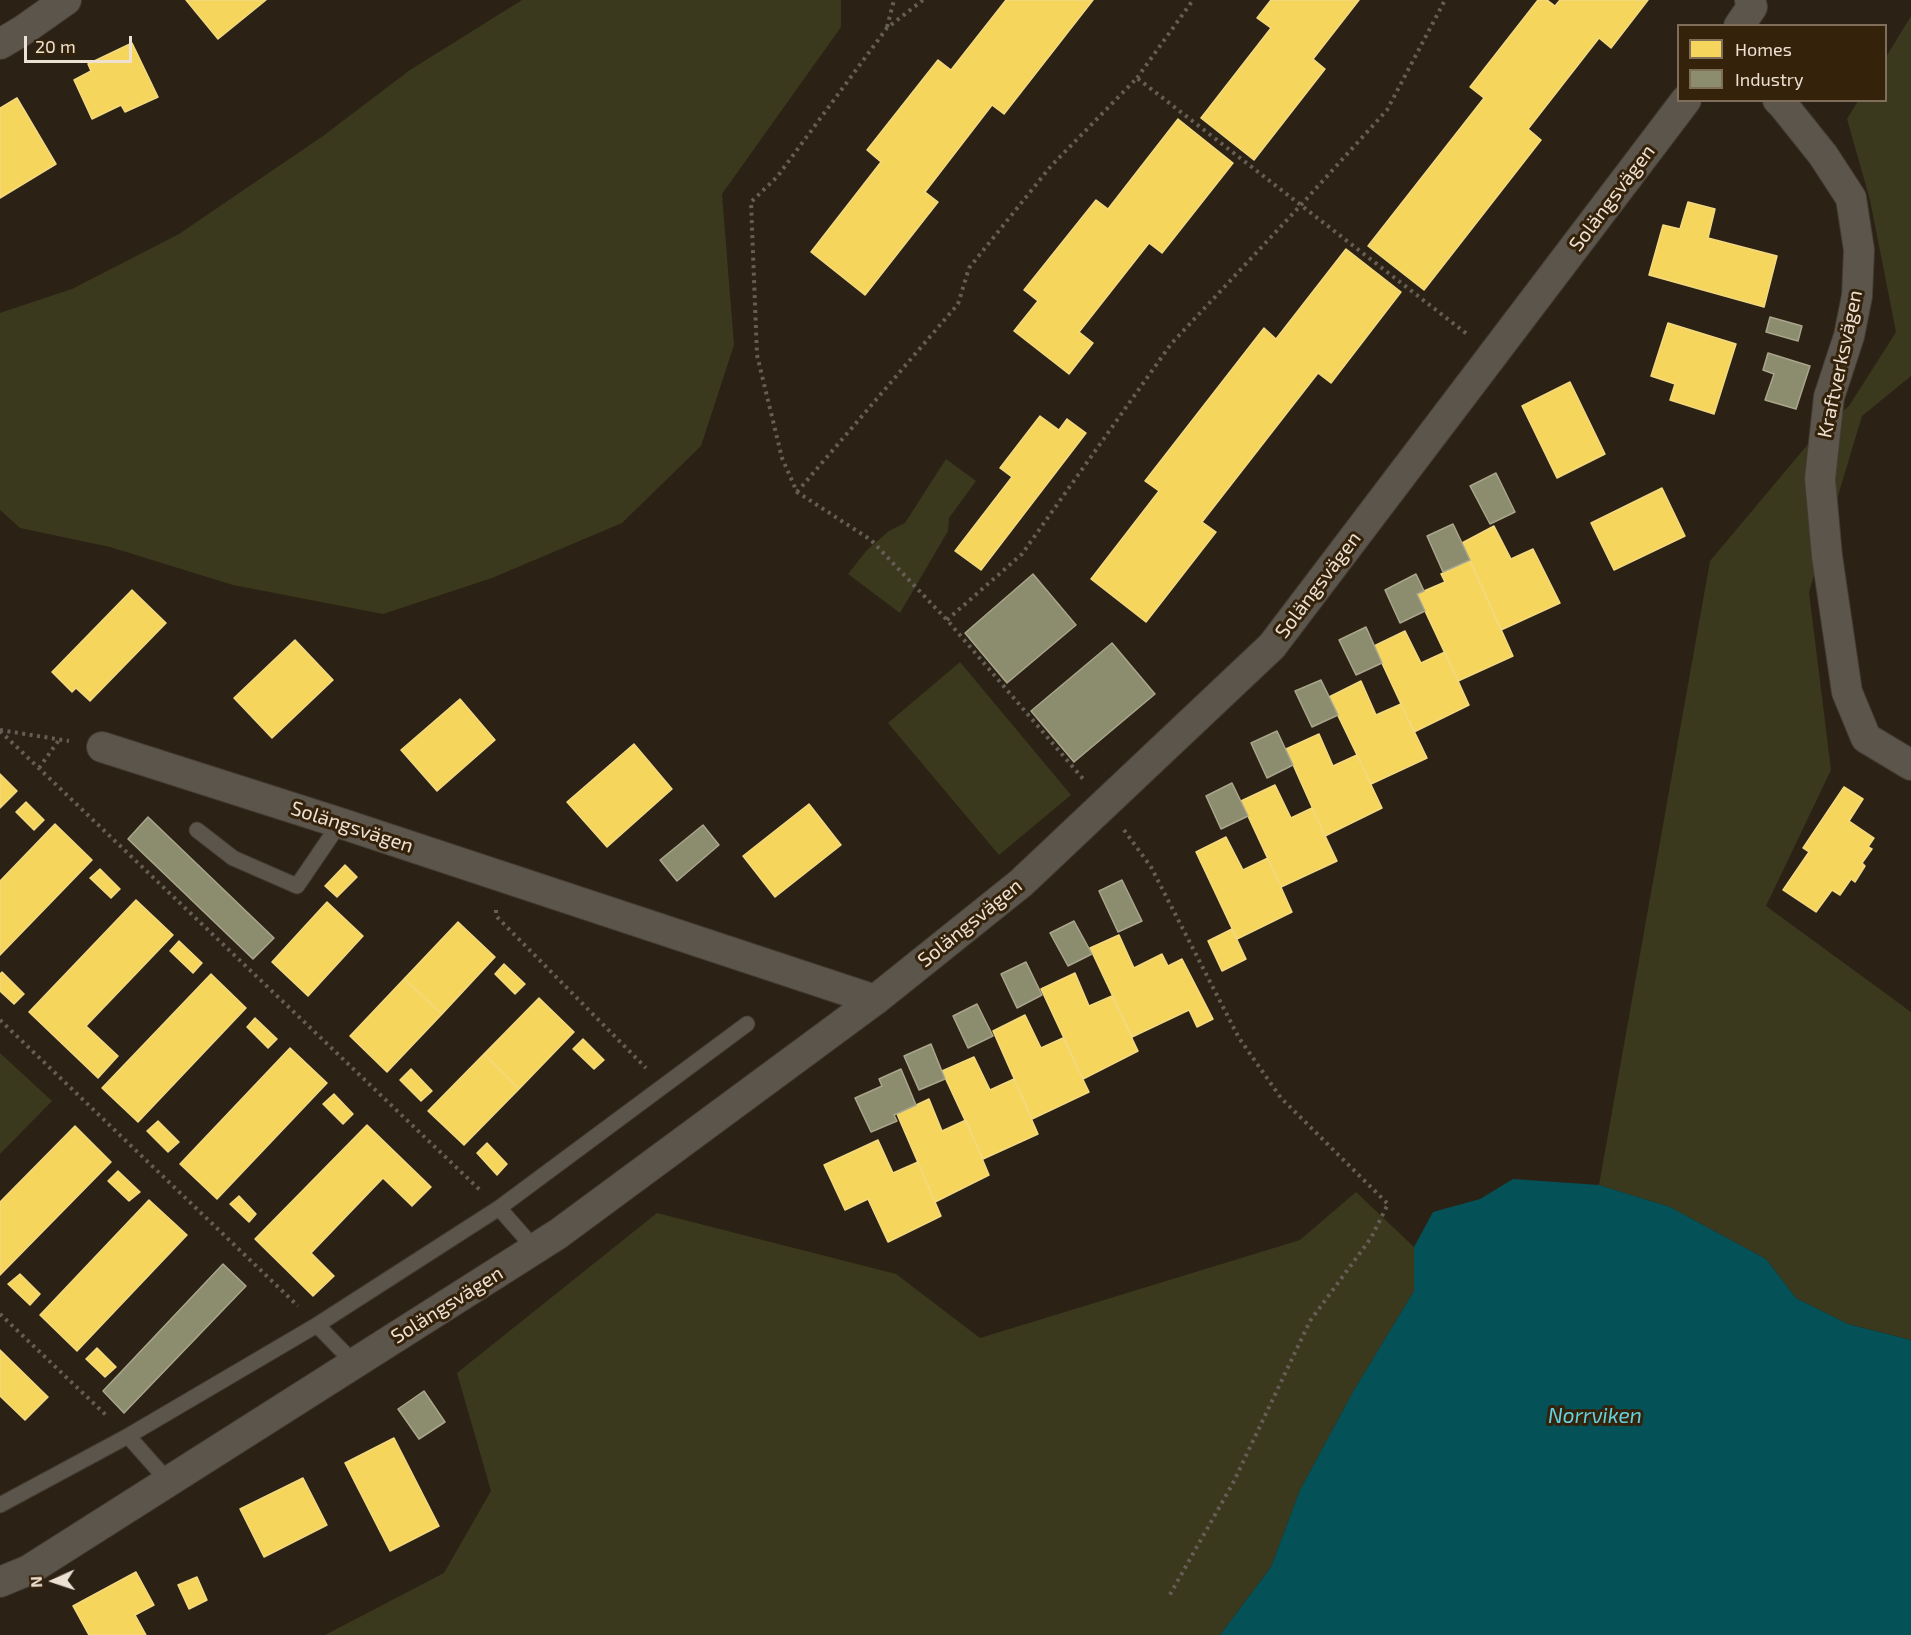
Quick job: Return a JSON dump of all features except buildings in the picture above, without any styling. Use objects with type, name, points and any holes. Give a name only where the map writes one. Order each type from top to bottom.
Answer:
[{"type":"street","points":[[0,44],[66,0]]},
{"type":"street","points":[[1740,24],[1752,7],[1750,0]]},
{"type":"street","name":"Solängsvägen","points":[[0,1582],[29,1570],[558,1234],[875,1000],[1021,883],[1272,646],[1684,102]]},
{"type":"street","name":"Kraftverksvägen","points":[[1780,102],[1823,155],[1851,198],[1859,250],[1857,296],[1849,336],[1829,397],[1823,444],[1820,479],[1827,556],[1846,692],[1866,738],[1911,765]]},
{"type":"street","name":"Solängsvägen","points":[[102,747],[340,823],[875,1000]]},
{"type":"lane","points":[[197,830],[233,858],[297,886],[340,823]]},
{"type":"lane","points":[[0,1505],[128,1436],[317,1325],[499,1208],[747,1023]]},
{"type":"lane","points":[[499,1208],[535,1249]]},
{"type":"lane","points":[[317,1325],[354,1363]]},
{"type":"lane","points":[[128,1436],[168,1481]]},
{"type":"path","points":[[887,28],[894,0]]},
{"type":"path","points":[[923,0],[887,28],[777,177],[751,202],[757,355],[782,458],[797,492],[871,540],[947,620],[1106,804],[1151,867],[1239,1038],[1281,1098],[1388,1204],[1371,1238],[1310,1322],[1233,1483],[1168,1598]]},
{"type":"path","points":[[797,492],[958,304],[969,268],[1051,166],[1137,78],[1193,0]]},
{"type":"path","points":[[947,620],[1022,554],[1171,344],[1300,207],[1387,110],[1445,0]]},
{"type":"path","points":[[1137,78],[1300,207],[1494,355]]},
{"type":"path","points":[[0,730],[102,747]]},
{"type":"path","points":[[0,730],[499,1208]]},
{"type":"path","points":[[39,768],[59,740]]},
{"type":"path","points":[[500,876],[496,916],[664,1086]]},
{"type":"path","points":[[0,1020],[317,1325]]},
{"type":"path","points":[[0,1314],[128,1436]]},
{"type":"shaded area","points":[[522,0],[841,0],[841,27],[722,194],[734,345],[701,446],[622,523],[492,578],[383,614],[233,585],[110,547],[20,528],[0,510],[0,313],[72,289],[179,234],[323,136],[410,70]]},
{"type":"shaded area","points":[[1911,16],[1911,376],[1862,416],[1809,592],[1831,770],[1766,906],[1911,1012],[1911,1340],[1848,1324],[1796,1298],[1766,1259],[1670,1207],[1599,1185],[1710,561],[1814,437],[1849,406],[1896,332],[1870,200],[1847,119],[1857,102],[1887,102],[1887,55]]},
{"type":"shaded area","points":[[946,459],[976,481],[949,518],[948,531],[900,613],[848,574],[867,550],[889,531],[905,523]]},
{"type":"shaded area","points":[[960,662],[1071,795],[999,855],[888,723]]},
{"type":"shaded area","points":[[0,1053],[52,1101],[0,1154]]},
{"type":"shaded area","points":[[1356,1192],[1414,1247],[1414,1291],[1354,1390],[1300,1490],[1271,1567],[1220,1635],[325,1635],[444,1573],[491,1491],[457,1373],[657,1213],[896,1274],[980,1338],[1300,1240]]},
{"type":"water","name":"Norrviken","points":[[1513,1179],[1599,1185],[1670,1207],[1766,1259],[1796,1298],[1848,1324],[1911,1340],[1911,1635],[1220,1635],[1271,1567],[1300,1490],[1354,1390],[1414,1291],[1414,1247],[1433,1212],[1480,1199]]}]
